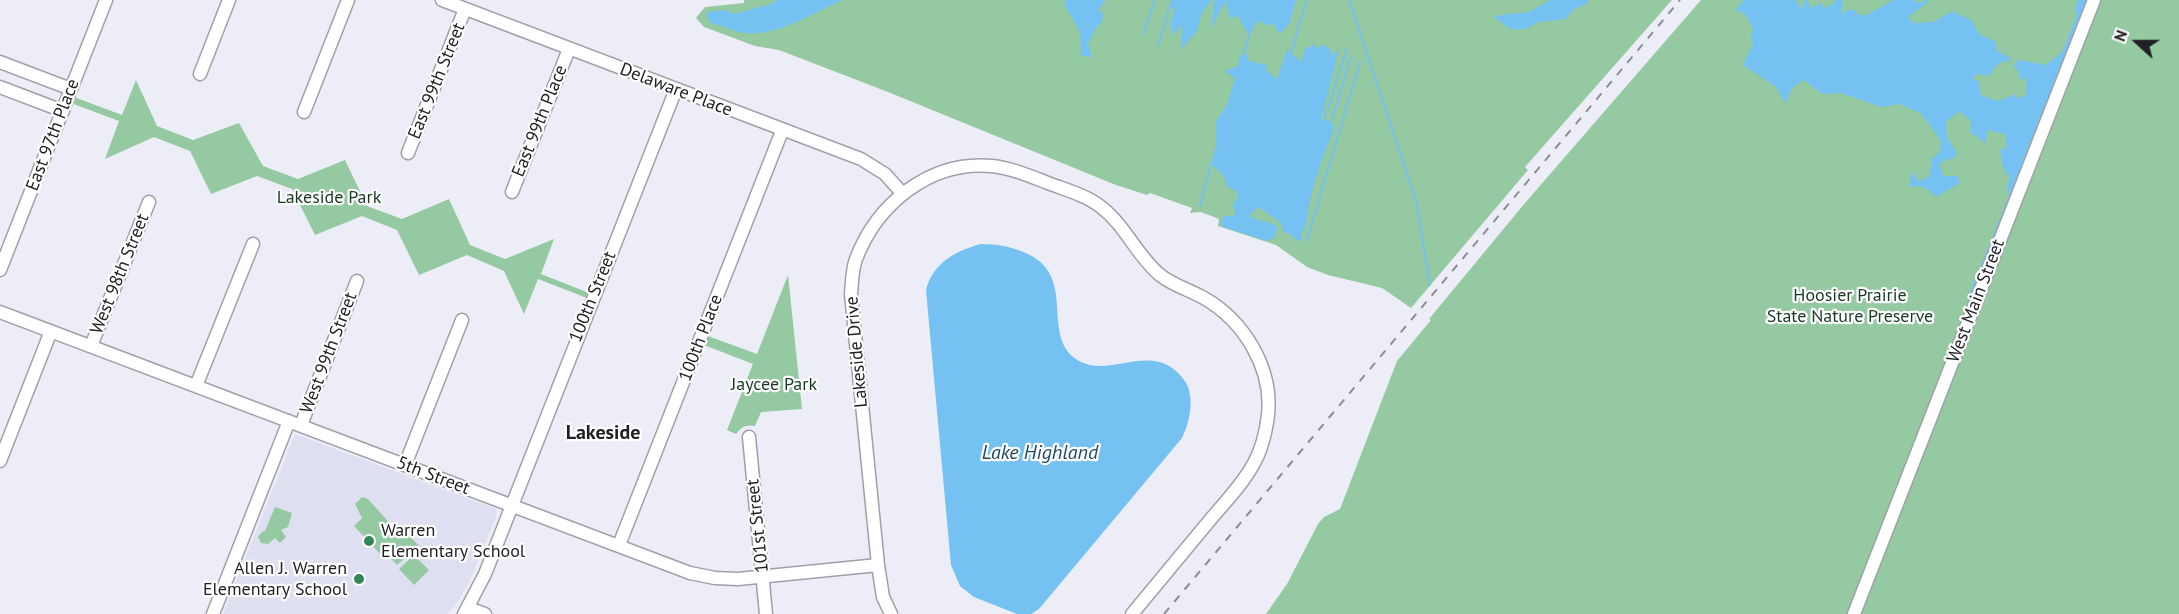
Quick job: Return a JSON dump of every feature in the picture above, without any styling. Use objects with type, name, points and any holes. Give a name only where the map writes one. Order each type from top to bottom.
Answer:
[{"type":"street","name":"East 97th Place","points":[[0,270],[106,0]]},
{"type":"street","points":[[200,74],[229,0]]},
{"type":"street","points":[[304,112],[348,0]]},
{"type":"street","name":"Delaware Place","points":[[442,0],[782,131],[861,159],[885,174],[902,193]]},
{"type":"street","name":"West Main Street","points":[[1854,614],[2094,0]]},
{"type":"street","name":"East 99th Street","points":[[408,153],[465,9]]},
{"type":"street","name":"East 99th Place","points":[[512,192],[569,50]]},
{"type":"street","points":[[0,62],[71,89]]},
{"type":"street","points":[[16,68],[4,88],[63,111]]},
{"type":"street","name":"100th Street","points":[[466,611],[479,589],[676,89]]},
{"type":"street","name":"100th Place","points":[[619,545],[782,131]]},
{"type":"street","name":"Lakeside Drive","points":[[891,614],[883,597],[878,565],[851,294],[855,261],[868,233],[884,211],[902,193],[928,177],[966,166],[984,166],[1020,172],[1084,197],[1102,207],[1147,263],[1162,277],[1213,304],[1229,316],[1250,340],[1262,367],[1268,392],[1268,413],[1265,435],[1254,463],[1235,491],[1132,614]]},
{"type":"street","name":"West 98th Street","points":[[91,346],[149,202]]},
{"type":"street","points":[[196,386],[253,244]]},
{"type":"street","name":"West 99th Street","points":[[213,614],[357,281]]},
{"type":"street","name":"5th Street","points":[[0,312],[690,573],[715,578],[763,576],[878,565]]},
{"type":"street","points":[[405,465],[462,320]]},
{"type":"street","points":[[0,461],[51,331]]},
{"type":"street","name":"101st Street","points":[[749,437],[766,614]]},
{"type":"street","points":[[466,611],[485,614]]},
{"type":"shaded area","name":"Warren Elementary School","points":[[295,434],[496,509],[497,514],[470,581],[457,603],[447,614],[223,614]]},
{"type":"green space","points":[[744,0],[1672,0],[1525,167],[1528,170],[1411,308],[1382,288],[1328,275],[1307,267],[1276,245],[1218,226],[1219,219],[1201,212],[1190,213],[1192,208],[1150,193],[1147,195],[1116,185],[779,50],[755,46],[704,27],[696,18],[705,7],[744,3]]},
{"type":"green space","name":"Hoosier Prairie State Nature Preserve","points":[[1701,0],[2179,0],[2179,614],[1266,614],[1287,584],[1318,524],[1324,517],[1340,509],[1397,361],[1525,203]]},
{"type":"green space","name":"Lakeside Park","points":[[136,80],[157,126],[193,140],[239,123],[263,166],[298,179],[345,160],[367,206],[402,219],[449,199],[470,245],[505,259],[554,239],[541,274],[589,293],[587,298],[538,279],[524,314],[504,271],[467,255],[419,275],[397,230],[362,216],[315,235],[292,189],[257,176],[211,194],[190,151],[154,137],[105,159],[119,121],[71,103],[74,97],[122,115]]},
{"type":"green space","name":"Jaycee Park","points":[[788,275],[802,409],[761,412],[755,426],[744,427],[736,434],[727,430],[753,364],[704,345],[708,336],[757,354]]},
{"type":"green space","points":[[362,497],[368,499],[402,537],[408,534],[419,546],[397,565],[388,555],[384,558],[354,526],[362,518],[355,504]]},
{"type":"green space","points":[[275,507],[292,513],[288,527],[281,530],[286,537],[280,543],[275,538],[268,544],[261,543],[258,537],[265,531]]},
{"type":"green space","points":[[414,555],[429,570],[414,585],[399,569]]},
{"type":"water","points":[[778,0],[842,0],[792,24],[765,32],[737,32],[713,24],[707,16],[707,12],[724,10],[734,14]]},
{"type":"water","points":[[1066,0],[1105,0],[1098,12],[1103,12],[1103,20],[1088,44],[1092,57],[1081,56],[1080,32],[1064,4]]},
{"type":"water","points":[[1171,0],[1212,0],[1202,13],[1197,31],[1181,49],[1182,25],[1173,35],[1170,24],[1175,9],[1169,8]]},
{"type":"water","points":[[1214,0],[1296,0],[1290,23],[1281,33],[1277,31],[1274,24],[1266,25],[1257,21],[1249,36],[1238,16],[1230,19],[1225,1],[1211,29]]},
{"type":"water","points":[[1550,0],[1588,0],[1588,3],[1573,10],[1566,19],[1539,22],[1526,29],[1510,29],[1493,16],[1529,12]]},
{"type":"water","points":[[1744,0],[1796,0],[1801,9],[1805,0],[1811,8],[1822,2],[1825,8],[1833,4],[1835,0],[1843,0],[1841,15],[1847,10],[1854,10],[1859,15],[1867,15],[1893,0],[1915,0],[1917,3],[1927,0],[1928,2],[1908,17],[1913,23],[1934,22],[1952,11],[1971,20],[1980,35],[1995,41],[1997,51],[2011,58],[2010,61],[1997,65],[1990,76],[1975,74],[1974,80],[1979,81],[1981,95],[1997,101],[2016,94],[2016,98],[2025,96],[2027,79],[2022,78],[2020,81],[2019,72],[2013,65],[2019,60],[2046,65],[2063,51],[2077,14],[2076,3],[2079,0],[2088,0],[1969,303],[1968,297],[2009,195],[2007,188],[2010,178],[2003,167],[2000,150],[2007,147],[2005,134],[1987,130],[1986,143],[1970,132],[1971,121],[1959,111],[1946,122],[1947,137],[1957,153],[1953,159],[1946,159],[1939,165],[1944,176],[1957,176],[1960,183],[1936,197],[1924,188],[1909,187],[1912,172],[1919,181],[1929,177],[1932,159],[1940,152],[1941,141],[1921,113],[1899,104],[1881,107],[1841,93],[1822,94],[1804,80],[1793,87],[1785,103],[1776,87],[1743,65],[1753,44],[1751,34],[1753,29],[1745,14],[1735,10]]},
{"type":"water","points":[[1315,44],[1317,49],[1322,45],[1330,48],[1332,55],[1339,49],[1321,120],[1329,121],[1335,127],[1316,179],[1306,222],[1301,233],[1302,239],[1296,241],[1292,235],[1284,232],[1280,222],[1258,207],[1250,215],[1252,218],[1277,227],[1275,237],[1267,241],[1223,227],[1221,222],[1224,216],[1234,216],[1236,211],[1232,206],[1238,197],[1237,192],[1227,186],[1223,175],[1211,164],[1216,145],[1216,121],[1227,105],[1235,78],[1225,71],[1238,66],[1239,58],[1245,51],[1249,61],[1267,65],[1267,71],[1277,79],[1287,49],[1301,62],[1304,50]]},
{"type":"water","name":"Lake Highland","points":[[981,244],[1000,245],[1018,250],[1030,255],[1043,265],[1051,277],[1055,290],[1060,332],[1064,345],[1072,356],[1084,363],[1097,366],[1138,361],[1164,363],[1184,379],[1191,402],[1187,426],[1182,438],[1039,609],[1031,614],[1017,614],[974,597],[960,586],[951,565],[926,290],[934,272],[940,265],[962,250]]},
{"type":"waterway","points":[[1143,35],[1155,0]]},
{"type":"waterway","points":[[1291,53],[1307,0]]},
{"type":"waterway","points":[[1349,0],[1416,201],[1430,285]]},
{"type":"waterway","points":[[1158,45],[1169,8]]},
{"type":"waterway","points":[[1245,51],[1249,36]]},
{"type":"waterway","points":[[1324,121],[1347,49]]},
{"type":"waterway","points":[[1331,123],[1351,57]]},
{"type":"waterway","points":[[1307,240],[1360,62]]},
{"type":"waterway","points":[[1200,206],[1211,164]]},
{"type":"railway","points":[[1164,614],[1680,0]]},
{"type":"place","name":"Warren Elementary School","points":[[369,541]]},
{"type":"place","name":"Allen J. Warren Elementary School","points":[[359,579]]},
{"type":"district","name":"Lakeside","points":[[603,433]]}]
